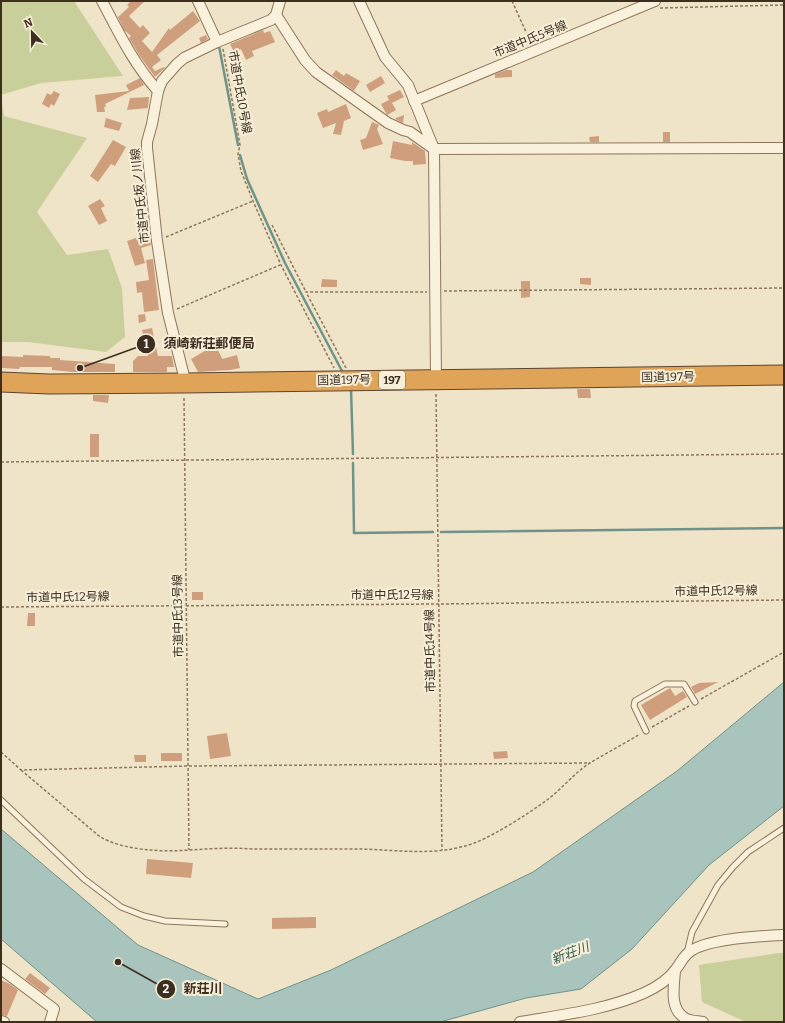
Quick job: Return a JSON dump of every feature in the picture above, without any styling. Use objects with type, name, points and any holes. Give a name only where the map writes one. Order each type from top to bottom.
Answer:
[{"type":"highway","name":"国道197号","points":[[1,382],[49,384],[184,383],[784,376]]},
{"type":"street","points":[[102,1],[140,70],[158,91]]},
{"type":"street","points":[[198,1],[219,42]]},
{"type":"street","points":[[280,1],[276,15],[305,60],[316,72],[388,123],[410,132],[434,149],[784,148]]},
{"type":"street","points":[[358,1],[385,58],[408,85],[434,149],[436,380]]},
{"type":"street","name":"市道中氏5号線","points":[[414,101],[534,51],[657,5]]},
{"type":"street","name":"市道中氏坂ノ川線","points":[[184,383],[184,376],[168,313],[157,241],[147,142],[158,91],[162,81],[184,58],[271,20],[276,15]]},
{"type":"street","points":[[520,1022],[593,1008],[635,997],[652,989],[675,971],[687,954],[697,948],[716,942],[784,935]]},
{"type":"street","points":[[1,969],[54,1009],[50,1022]]},
{"type":"street","points":[[675,971],[674,1001],[677,1010],[686,1019],[703,1022]]},
{"type":"lane","points":[[646,731],[634,706],[635,701],[665,684],[684,684],[695,702]]},
{"type":"lane","points":[[1,800],[84,879],[121,907],[144,916],[165,921],[225,924]]},
{"type":"lane","points":[[687,954],[692,932],[718,885],[748,852],[784,828]]},
{"type":"path","points":[[512,1],[534,51]]},
{"type":"path","points":[[657,5],[784,5]]},
{"type":"path","name":"市道中氏10号線","points":[[219,42],[240,145],[238,154],[241,171],[252,201],[281,265],[346,380]]},
{"type":"path","points":[[157,241],[252,201]]},
{"type":"path","points":[[272,225],[306,292],[346,380]]},
{"type":"path","points":[[168,313],[281,265]]},
{"type":"path","points":[[306,292],[784,288]]},
{"type":"path","name":"市道中氏14号線","points":[[436,380],[442,850]]},
{"type":"path","name":"市道中氏13号線","points":[[184,383],[189,850]]},
{"type":"path","points":[[1,462],[784,454]]},
{"type":"path","name":"市道中氏12号線","points":[[1,606],[439,604],[784,600]]},
{"type":"path","points":[[1,752],[106,840],[149,850],[220,848],[324,849],[408,852],[442,850],[462,847],[477,842],[497,831],[547,800],[590,763],[784,652]]},
{"type":"path","points":[[21,770],[189,766],[590,763]]},
{"type":"green space","points":[[1,1],[74,1],[123,76],[41,83],[1,95]]},
{"type":"green space","points":[[1,95],[4,116],[87,138],[37,212],[67,255],[108,249],[122,288],[125,337],[106,352],[28,342],[1,342]]},
{"type":"green space","points":[[784,953],[784,1022],[746,1022],[702,1002],[699,965]]},
{"type":"water","points":[[784,682],[784,806],[709,865],[632,949],[581,989],[526,998],[440,1022],[97,1022],[1,939],[1,829],[138,945],[258,999],[331,970],[533,872],[677,771]]},
{"type":"building","points":[[131,1],[145,1],[129,16],[140,28],[143,25],[150,33],[142,41],[152,52],[169,28],[170,30],[193,11],[200,21],[157,55],[161,60],[152,67],[155,71],[164,67],[165,68],[155,77],[139,55],[129,38],[131,36],[124,30],[118,17],[129,7],[127,5]]},
{"type":"building","points":[[263,30],[264,33],[270,31],[275,42],[252,51],[254,56],[246,60],[241,49],[234,52],[230,44]]},
{"type":"building","points":[[206,35],[208,39],[201,43],[199,38]]},
{"type":"building","points":[[336,70],[344,76],[346,73],[360,81],[354,91],[332,75]]},
{"type":"building","points":[[506,70],[512,70],[512,77],[495,78],[495,74]]},
{"type":"building","points":[[381,76],[385,83],[370,92],[366,85]]},
{"type":"building","points":[[140,78],[144,85],[105,104],[105,112],[97,112],[95,95],[129,91],[126,85]]},
{"type":"building","points":[[400,90],[404,97],[392,103],[396,110],[387,115],[381,104],[389,100],[387,96]]},
{"type":"building","points":[[54,91],[60,94],[54,106],[51,104],[49,108],[42,104],[47,93],[51,95]]},
{"type":"building","points":[[149,97],[148,108],[127,110],[130,98]]},
{"type":"building","points":[[346,104],[351,118],[344,121],[341,135],[333,134],[336,123],[323,128],[317,113],[327,109],[328,112]]},
{"type":"building","points":[[404,115],[403,123],[395,119],[396,118]]},
{"type":"building","points":[[106,118],[122,123],[119,131],[104,127]]},
{"type":"building","points":[[372,122],[379,125],[377,129],[383,144],[363,150],[360,140],[366,138]]},
{"type":"building","points":[[663,132],[670,132],[670,142],[663,142]]},
{"type":"building","points":[[599,136],[599,142],[590,142],[589,137]]},
{"type":"building","points":[[113,140],[126,147],[115,166],[111,164],[98,182],[90,176]]},
{"type":"building","points":[[393,141],[412,145],[412,142],[425,151],[426,164],[413,165],[413,161],[390,158]]},
{"type":"building","points":[[100,199],[105,206],[101,208],[107,221],[99,225],[88,206]]},
{"type":"building","points":[[148,234],[151,245],[141,248],[145,263],[135,266],[127,241]]},
{"type":"building","points":[[153,259],[159,310],[144,312],[142,292],[137,293],[136,282],[149,280],[146,260]]},
{"type":"building","points":[[580,278],[591,278],[591,285],[580,284]]},
{"type":"building","points":[[322,279],[337,280],[337,287],[321,287]]},
{"type":"building","points":[[521,281],[530,281],[530,297],[521,298]]},
{"type":"building","points":[[145,314],[146,321],[139,323],[138,315]]},
{"type":"building","points":[[152,328],[158,356],[172,356],[174,367],[167,367],[167,372],[133,372],[133,361],[138,356],[148,356],[142,330]]},
{"type":"building","points":[[215,345],[222,359],[237,355],[240,368],[198,372],[191,359]]},
{"type":"building","points":[[23,355],[50,356],[50,358],[60,358],[60,360],[115,364],[115,372],[73,372],[52,370],[52,367],[20,367],[19,369],[1,368],[1,356],[23,357]]},
{"type":"building","points":[[577,389],[590,389],[591,398],[578,398]]},
{"type":"building","points":[[93,395],[109,395],[108,403],[93,401]]},
{"type":"building","points":[[90,434],[99,434],[99,457],[90,457]]},
{"type":"building","points":[[192,592],[203,592],[203,600],[192,600]]},
{"type":"building","points":[[28,613],[35,613],[35,626],[27,626]]},
{"type":"building","points":[[718,682],[695,694],[691,687],[699,683]]},
{"type":"building","points":[[670,688],[675,696],[683,691],[687,697],[650,720],[641,705]]},
{"type":"building","points":[[227,733],[231,756],[210,759],[207,736]]},
{"type":"building","points":[[507,751],[508,758],[494,759],[493,752]]},
{"type":"building","points":[[161,753],[182,753],[182,761],[161,761]]},
{"type":"building","points":[[134,755],[146,755],[146,762],[135,762]]},
{"type":"building","points":[[147,859],[193,863],[191,878],[146,874]]},
{"type":"building","points":[[316,917],[316,928],[272,929],[272,918]]},
{"type":"building","points":[[30,973],[50,988],[45,994],[25,979]]},
{"type":"building","points":[[1,980],[18,990],[7,1016],[1,1015]]},
{"type":"waterway","points":[[219,46],[238,145]]},
{"type":"waterway","points":[[240,155],[247,179],[285,263],[342,371]]},
{"type":"waterway","points":[[351,389],[353,454]]},
{"type":"waterway","points":[[353,463],[354,533],[433,532]]},
{"type":"waterway","points":[[441,532],[784,528]]},
{"type":"place","name":"須崎新荘郵便局","points":[[80,368]]},
{"type":"place","name":"新荘川","points":[[118,962]]}]
